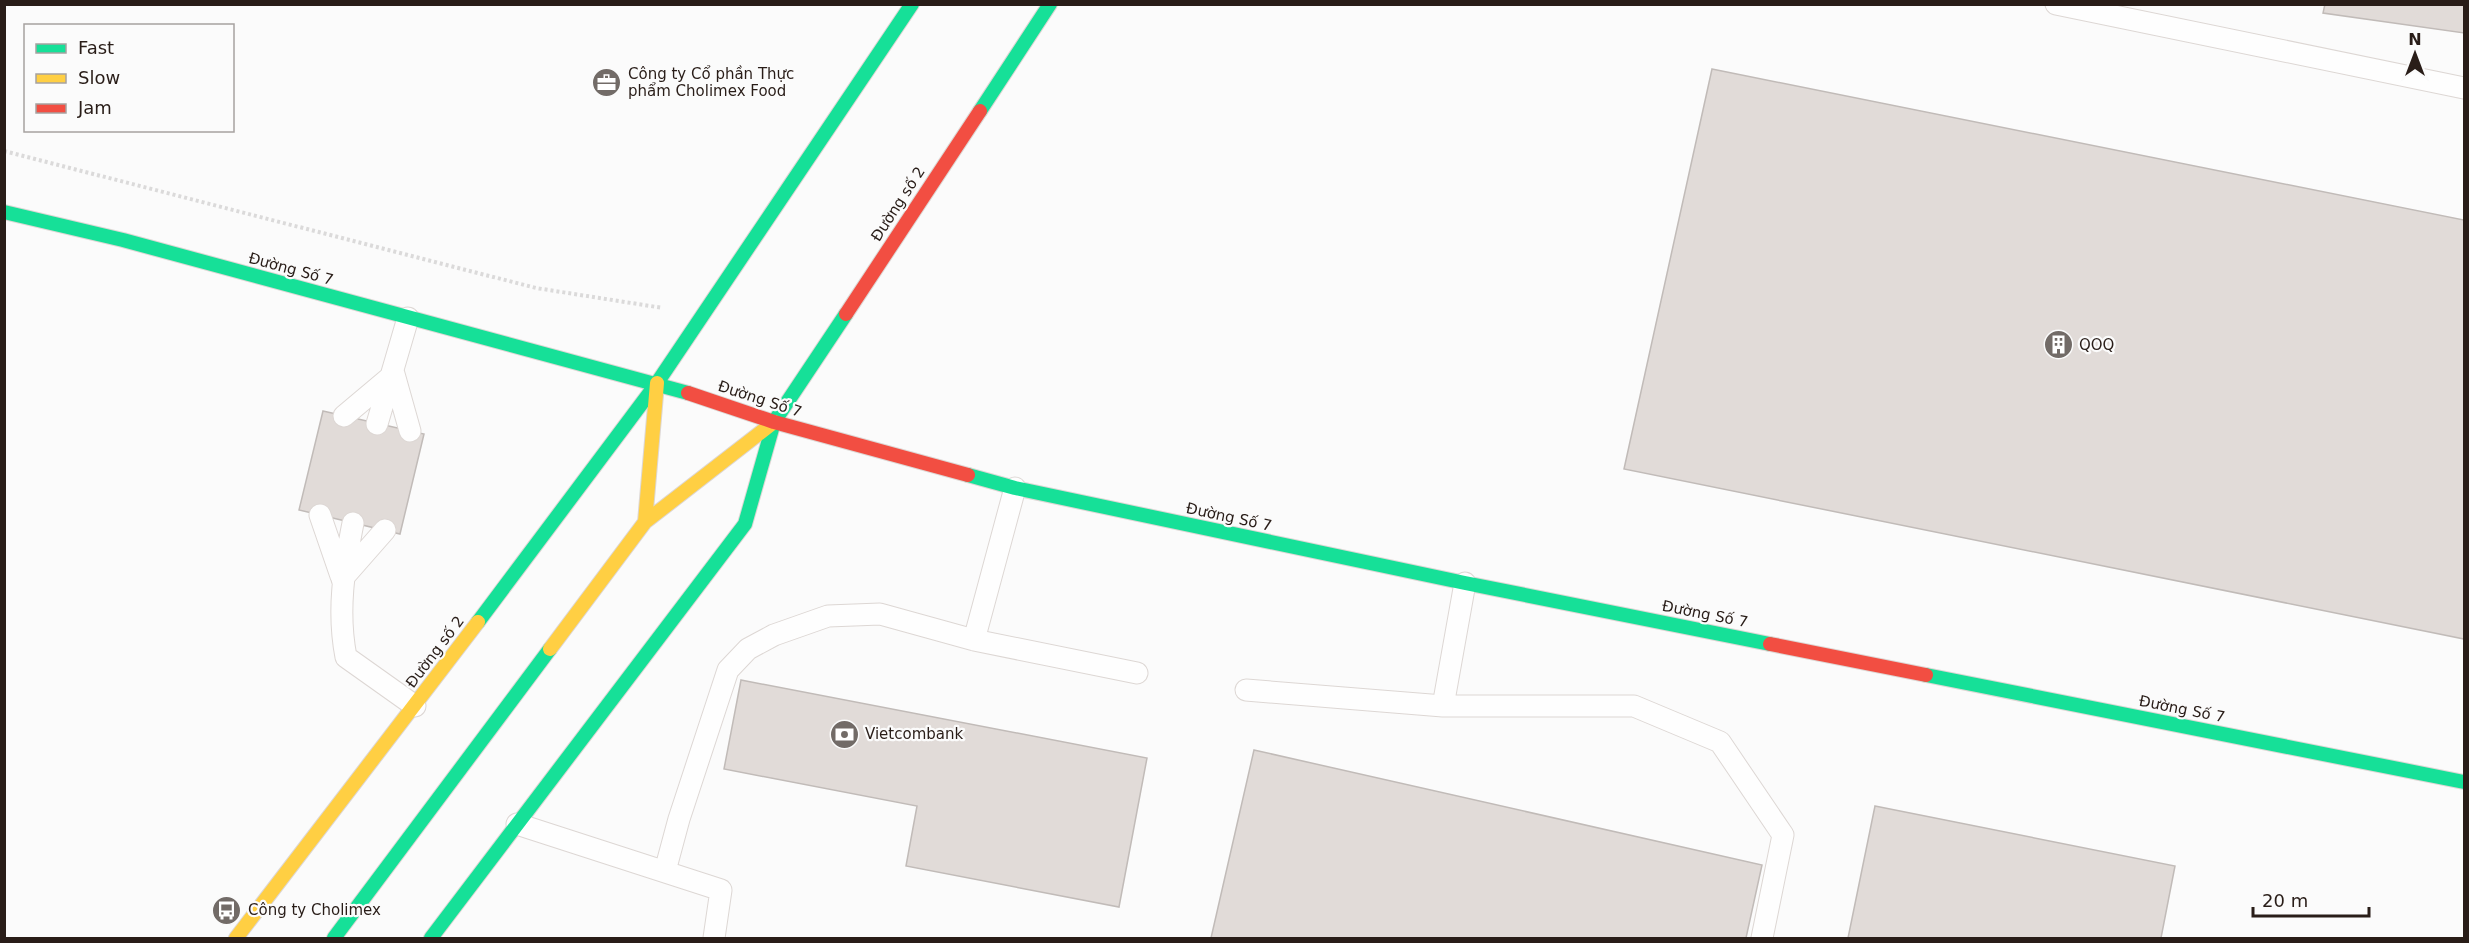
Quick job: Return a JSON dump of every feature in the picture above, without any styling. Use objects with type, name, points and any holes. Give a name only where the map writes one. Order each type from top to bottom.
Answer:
[{"type":"main road","name":"Đường số 2","points":[[236,939],[415,706],[657,383],[912,4]]},
{"type":"main road","name":"Đường số 2","points":[[431,939],[745,524],[774,422],[1050,4]]},
{"type":"main road","name":"Đường Số 7","points":[[4,212],[123,240],[657,383],[774,422],[1015,488],[1465,583],[2464,782]]},
{"type":"main road","name":"Đường số 2","points":[[645,522],[657,383]]},
{"type":"main road","name":"Đường số 2","points":[[334,939],[645,522],[774,422]]},
{"type":"lane","points":[[2056,4],[2464,88]]},
{"type":"lane","points":[[377,424],[394,374],[408,318]]},
{"type":"lane","points":[[344,416],[394,374]]},
{"type":"lane","points":[[394,374],[410,431]]},
{"type":"lane","points":[[974,640],[1015,488]]},
{"type":"lane","points":[[320,515],[342,580]]},
{"type":"lane","points":[[352,523],[342,580],[341,621],[346,657],[415,706]]},
{"type":"lane","points":[[342,580],[385,530]]},
{"type":"lane","points":[[1443,706],[1465,583]]},
{"type":"lane","points":[[665,871],[679,819],[728,670],[748,649],[774,635],[828,616],[880,614],[974,640],[1137,673]]},
{"type":"lane","points":[[1246,690],[1443,706],[1634,706],[1720,742],[1783,835],[1762,939]]},
{"type":"lane","points":[[517,824],[721,890],[714,939]]},
{"type":"path","points":[[4,151],[536,288],[704,315]]},
{"type":"building","points":[[2325,4],[2464,4],[2464,33],[2323,13]]},
{"type":"building","name":"QOQ","points":[[1712,69],[2464,220],[2464,639],[1624,469]]},
{"type":"building","points":[[323,411],[424,434],[400,534],[299,510]]},
{"type":"building","points":[[741,680],[1147,758],[1119,907],[906,866],[917,806],[724,769]]},
{"type":"building","points":[[1254,750],[1762,865],[1746,938],[1211,938]]},
{"type":"building","points":[[1875,806],[2175,866],[2161,938],[1848,938]]},
{"type":"traffic: fast","points":[[478,622],[657,383],[912,4]]},
{"type":"traffic: fast","points":[[980,111],[1050,4]]},
{"type":"traffic: fast","points":[[4,212],[123,240],[688,393]]},
{"type":"traffic: fast","points":[[431,938],[745,524],[774,422],[846,314]]},
{"type":"traffic: fast","points":[[968,475],[1015,488],[1465,583],[1770,644]]},
{"type":"traffic: fast","points":[[334,938],[550,649]]},
{"type":"traffic: fast","points":[[1926,675],[2464,782]]},
{"type":"traffic: slow","points":[[645,522],[657,383]]},
{"type":"traffic: slow","points":[[550,649],[645,522],[774,422]]},
{"type":"traffic: slow","points":[[236,938],[478,622]]},
{"type":"traffic: jam","points":[[846,314],[980,111]]},
{"type":"traffic: jam","points":[[688,393],[774,422],[968,475]]},
{"type":"traffic: jam","points":[[1770,644],[1926,675]]},
{"type":"place","name":"Công ty Cổ phần Thực phẩm Cholimex Food","points":[[607,83]]},
{"type":"place","name":"QOQ","points":[[2058,345]]},
{"type":"place","name":"Vietcombank","points":[[844,734]]},
{"type":"place","name":"Công ty Cholimex","points":[[227,910]]}]
